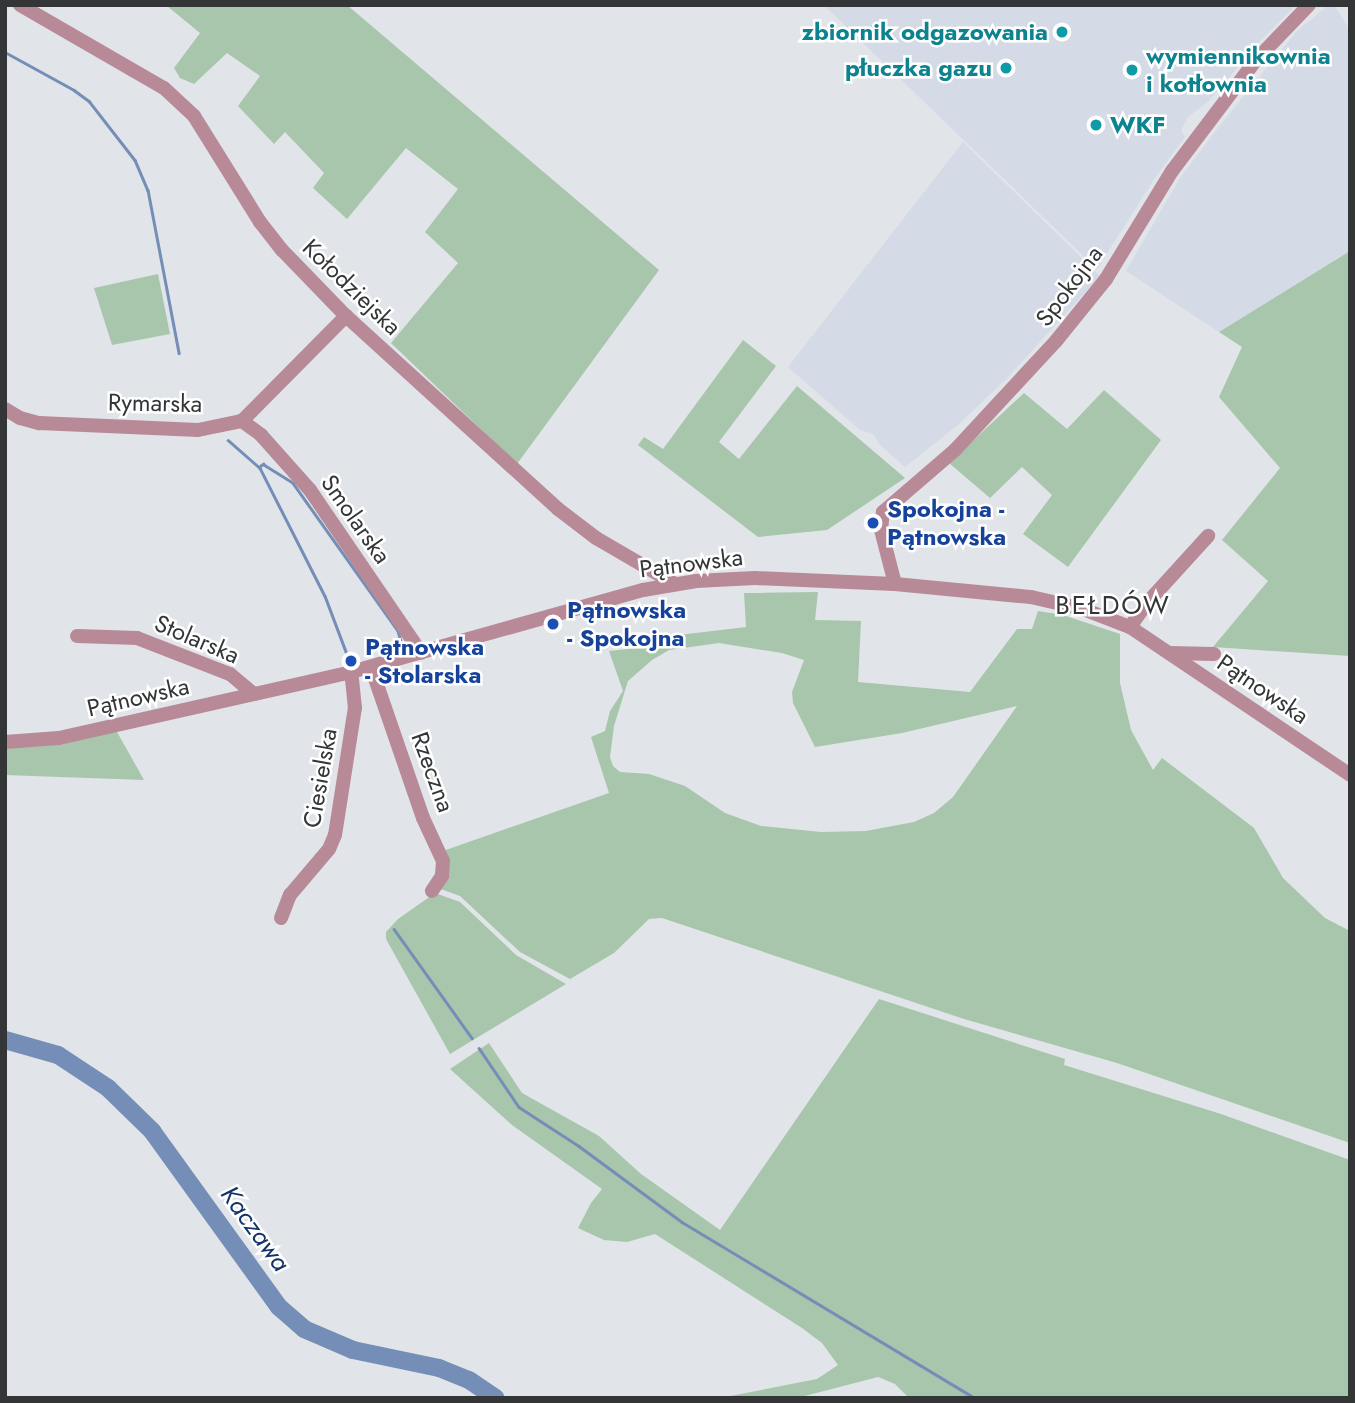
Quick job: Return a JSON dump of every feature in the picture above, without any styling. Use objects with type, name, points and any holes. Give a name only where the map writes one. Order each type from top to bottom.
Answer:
[{"type":"street","name":"Kołodziejska","points":[[20,5],[163,88],[194,116],[260,222],[282,250],[346,316],[558,509],[596,538],[675,584]]},
{"type":"street","name":"Spokojna","points":[[895,584],[881,530],[883,512],[955,450],[1056,341],[1107,278],[1178,162],[1256,60],[1309,5]]},
{"type":"street","points":[[243,421],[346,316]]},
{"type":"street","name":"Rymarska","points":[[5,409],[20,418],[38,423],[198,430],[243,421]]},
{"type":"street","name":"Smolarska","points":[[243,421],[261,435],[310,490],[421,653]]},
{"type":"street","points":[[1130,627],[1147,603],[1208,536]]},
{"type":"street","name":"Pątnowska","points":[[5,742],[59,738],[351,672],[616,596],[675,584],[755,578],[895,584],[1031,597],[1083,609],[1130,627],[1350,775]]},
{"type":"street","name":"Stolarska","points":[[77,636],[138,638],[230,674],[254,694]]},
{"type":"street","points":[[1169,653],[1214,654]]},
{"type":"street","name":"Rzeczna","points":[[371,667],[423,818],[443,861],[442,876],[432,891]]},
{"type":"street","name":"Ciesielska","points":[[281,918],[290,895],[329,849],[335,835],[355,708],[351,672]]},
{"type":"shaded area","points":[[824,5],[1296,5],[1261,40],[1209,101],[1188,117],[1181,130],[1185,137],[1155,178],[1097,269]]},
{"type":"shaded area","points":[[1329,5],[1334,5],[1350,30],[1350,251],[1219,332],[1126,271],[1180,178],[1217,129],[1296,32]]},
{"type":"shaded area","points":[[963,142],[1100,276],[1007,378],[959,424],[905,467],[880,445],[873,434],[860,430],[788,367]]},
{"type":"green space","points":[[347,5],[659,270],[517,464],[391,343],[458,263],[425,232],[458,189],[406,148],[347,219],[313,188],[324,173],[285,132],[274,144],[238,106],[260,76],[227,53],[194,84],[180,78],[174,68],[200,33],[167,6]]},
{"type":"green space","points":[[1350,251],[1350,656],[1213,647],[1268,581],[1222,540],[1280,468],[1219,397],[1242,347],[1219,332]]},
{"type":"green space","points":[[158,274],[170,334],[112,345],[94,288]]},
{"type":"green space","points":[[743,340],[776,366],[719,442],[739,459],[797,386],[905,478],[827,530],[758,537],[638,445],[644,437],[663,449]]},
{"type":"green space","points":[[1104,390],[1161,440],[1068,567],[1023,534],[1052,495],[1022,467],[990,498],[949,463],[1024,393],[1067,429]]},
{"type":"green space","points":[[818,592],[815,620],[861,621],[858,682],[970,692],[1017,629],[1032,629],[1038,611],[1063,615],[1120,634],[1120,683],[1131,730],[1153,770],[1162,758],[1254,828],[1283,878],[1325,918],[1350,931],[1350,1143],[1117,1063],[964,1019],[662,918],[649,919],[614,953],[570,979],[520,952],[460,896],[438,888],[443,851],[609,793],[591,737],[605,731],[610,711],[623,691],[609,651],[657,646],[662,637],[746,627],[744,593]],"holes":[[[719,643],[782,653],[804,660],[792,692],[793,703],[815,747],[902,733],[1017,706],[953,797],[934,813],[914,822],[866,831],[821,832],[761,826],[725,813],[685,786],[649,774],[620,772],[613,766],[610,757],[614,726],[628,681],[652,660],[669,650]]]},
{"type":"green space","points":[[117,732],[144,780],[5,775],[5,746]]},
{"type":"green space","points":[[435,893],[460,902],[516,955],[566,984],[450,1054],[386,939],[386,932],[398,919]]},
{"type":"green space","points":[[879,999],[1065,1059],[1064,1065],[1221,1114],[1350,1160],[1350,1398],[909,1398],[895,1384],[878,1377],[797,1398],[720,1398],[817,1379],[838,1365],[822,1343],[802,1328],[655,1234],[627,1242],[604,1240],[578,1228],[602,1189],[512,1125],[450,1069],[489,1043],[522,1093],[599,1136],[641,1174],[720,1230]]},
{"type":"waterway","points":[[5,52],[89,101],[135,160],[148,190],[179,353]]},
{"type":"waterway","points":[[228,440],[260,468],[325,596],[348,657]]},
{"type":"waterway","points":[[260,466],[263,464],[293,483],[398,631],[402,644]]},
{"type":"waterway","points":[[394,929],[472,1038]]},
{"type":"waterway","name":"Kaczawa","points":[[5,1040],[58,1055],[108,1088],[152,1131],[279,1307],[304,1329],[353,1350],[439,1368],[469,1380],[496,1398]]},
{"type":"waterway","points":[[479,1048],[519,1107],[579,1146],[682,1222],[975,1398]]},
{"type":"place","name":"zbiornik odgazowania","points":[[1062,32]]},
{"type":"place","name":"płuczka gazu","points":[[1006,68]]},
{"type":"place","name":"wymiennikownia i kotłownia","points":[[1132,70]]},
{"type":"place","name":"WKF","points":[[1096,125]]},
{"type":"place","name":"Spokojna - Pątnowska","points":[[873,523]]},
{"type":"place","name":"Pątnowska - Spokojna","points":[[553,624]]},
{"type":"place","name":"Pątnowska - Stolarska","points":[[351,661]]},
{"type":"district","name":"BEŁDÓW","points":[[1113,606]]}]
